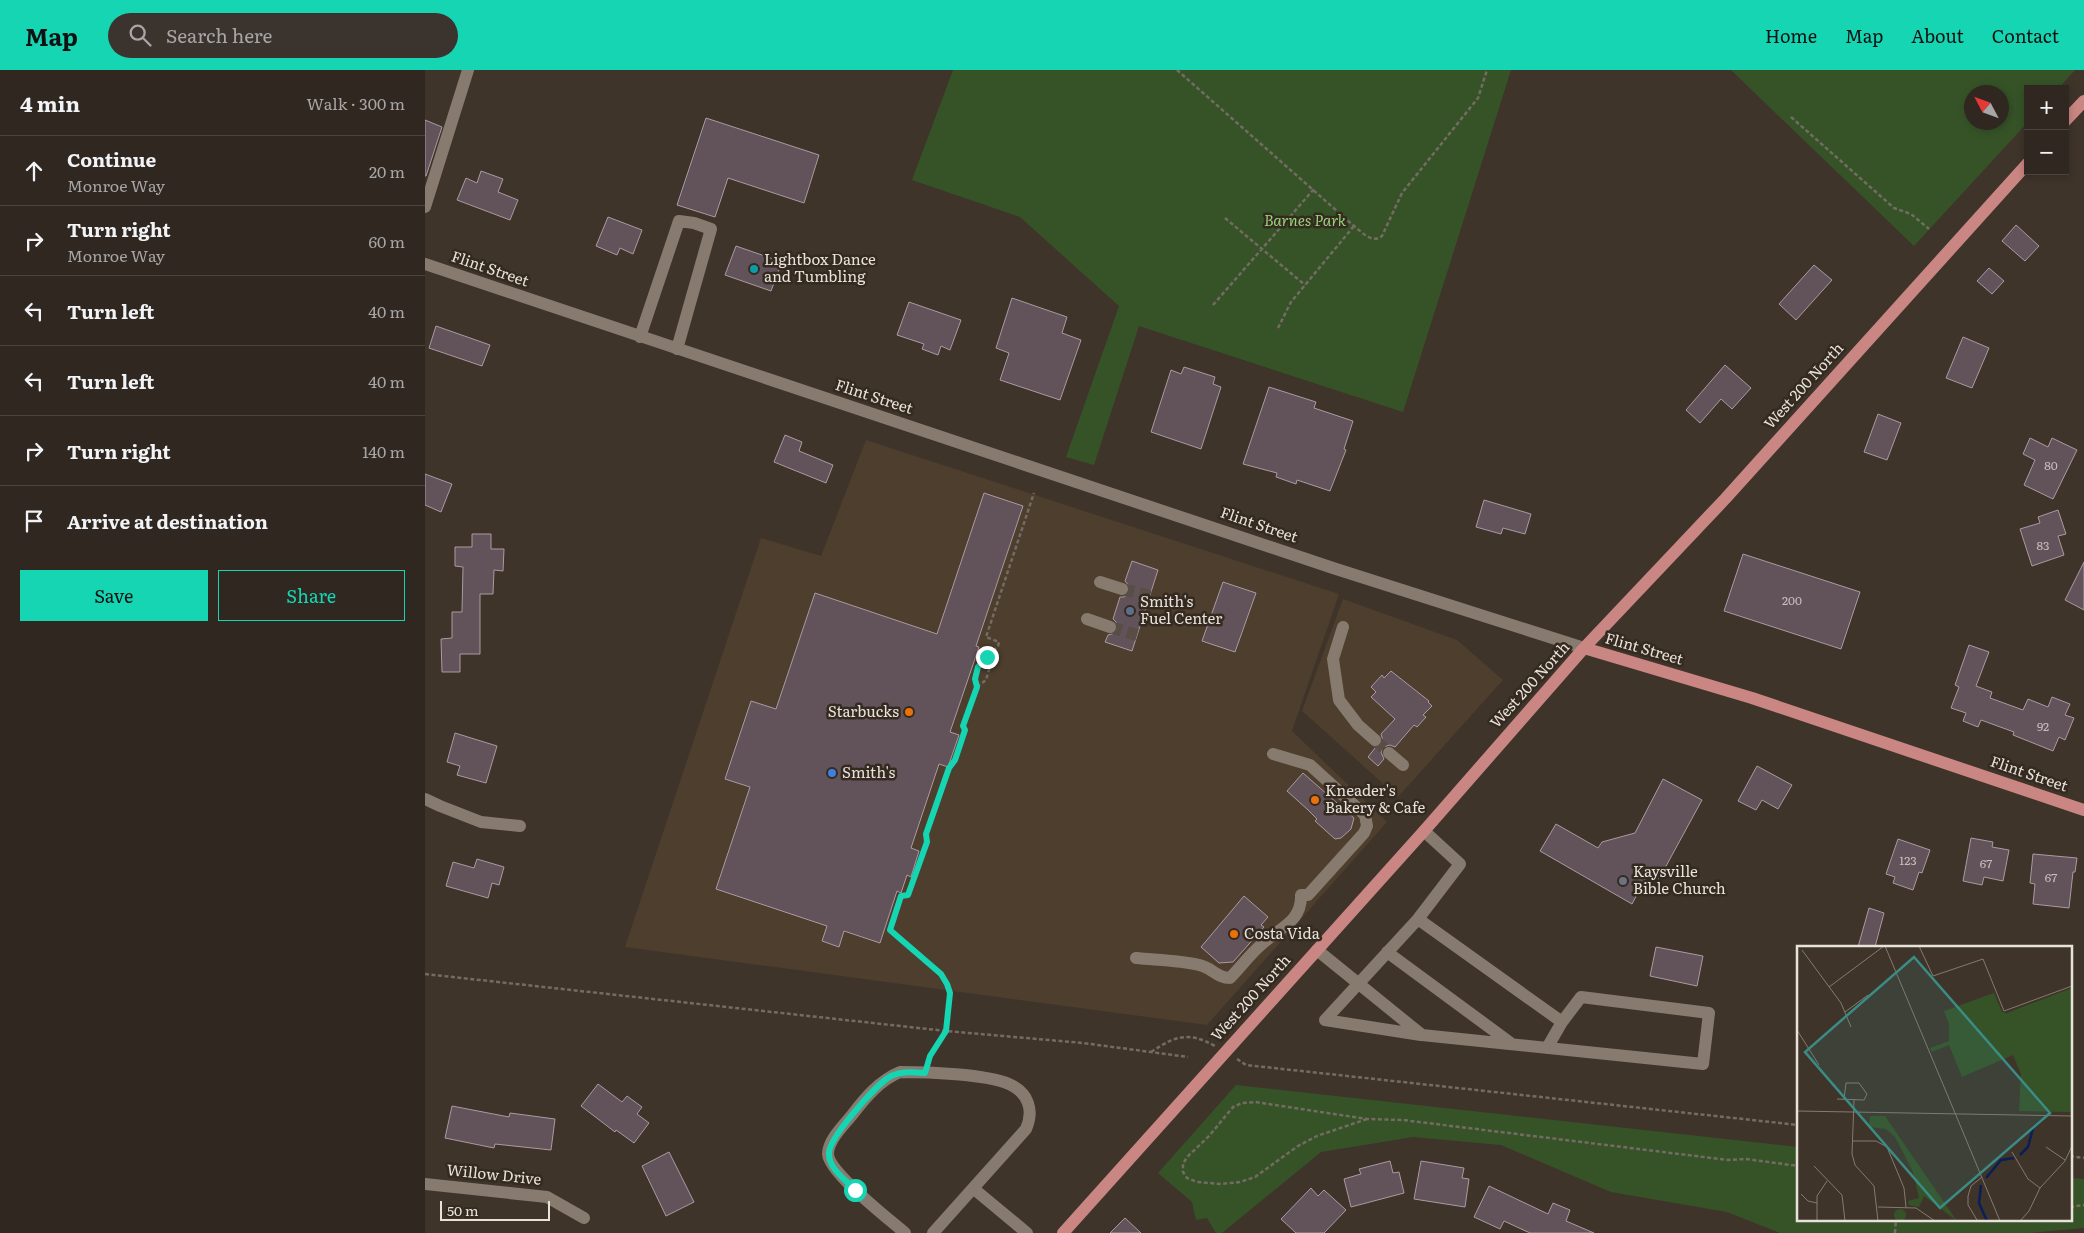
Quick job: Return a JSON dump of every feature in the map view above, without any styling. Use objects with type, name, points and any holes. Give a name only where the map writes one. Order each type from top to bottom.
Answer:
[{"type":"main road","points":[[2069,117],[2084,100]]},
{"type":"main road","name":"West 200 North","points":[[1063,1233],[1424,831],[1584,648],[1731,492],[2024,167]]},
{"type":"main road","name":"Flint Street","points":[[1584,648],[1761,701],[2084,810]]},
{"type":"street","points":[[425,206],[468,70]]},
{"type":"street","points":[[640,337],[679,221],[694,223],[711,229],[677,349]]},
{"type":"street","name":"Flint Street","points":[[425,264],[1327,566],[1584,648]]},
{"type":"street","points":[[1100,582],[1122,589]]},
{"type":"street","points":[[1087,619],[1110,626]]},
{"type":"street","points":[[1343,627],[1333,659],[1339,700],[1358,726],[1375,740]]},
{"type":"street","points":[[1389,753],[1403,765]]},
{"type":"street","points":[[1136,958],[1200,965],[1211,970],[1221,978],[1230,978],[1262,943],[1287,925],[1302,906],[1301,895],[1309,895],[1365,833],[1367,826],[1365,816],[1310,765],[1273,754]]},
{"type":"street","points":[[425,799],[481,822],[520,826]]},
{"type":"street","points":[[1424,831],[1460,864],[1418,918],[1325,1020],[1422,1035],[1512,1044],[1547,1048],[1703,1064],[1709,1013],[1581,997],[1562,1022],[1547,1048]]},
{"type":"street","points":[[1418,918],[1562,1022]]},
{"type":"street","points":[[1317,950],[1422,1035]]},
{"type":"street","points":[[1387,952],[1512,1044]]},
{"type":"street","points":[[905,1233],[840,1175],[828,1154],[830,1145],[877,1086],[900,1072],[981,1077],[1009,1084],[1028,1101],[1031,1117],[1025,1129],[974,1189],[933,1233]]},
{"type":"street","name":"Willow Drive","points":[[425,1184],[547,1197],[584,1218]]},
{"type":"street","points":[[974,1189],[1027,1233]]},
{"type":"path","points":[[1177,70],[1372,240],[1377,240],[1382,236],[1402,193],[1478,98],[1487,70]]},
{"type":"path","points":[[1791,117],[1894,208],[1911,214],[1929,229]]},
{"type":"path","points":[[1213,305],[1314,189]]},
{"type":"path","points":[[1225,218],[1305,285]]},
{"type":"path","points":[[1278,328],[1291,302],[1355,226]]},
{"type":"path","points":[[977,687],[975,679],[978,667],[994,651],[999,642],[986,637],[1034,493]]},
{"type":"path","points":[[925,1073],[930,1056],[946,1031],[950,993],[941,974],[890,930],[903,895],[908,895],[927,842],[926,834],[949,768],[955,760],[965,730],[963,726],[965,720],[977,687],[986,680],[994,651]]},
{"type":"path","points":[[965,720],[970,722]]},
{"type":"path","points":[[425,974],[946,1031],[1083,1043],[1188,1057]]},
{"type":"path","points":[[1151,1052],[1169,1040],[1186,1036],[1203,1040]]},
{"type":"path","points":[[1246,1064],[1797,1126]]},
{"type":"path","points":[[1367,1119],[1310,1139],[1255,1177],[1240,1182],[1221,1184],[1197,1182],[1187,1178],[1183,1172],[1183,1164],[1187,1157],[1209,1136],[1233,1108],[1242,1103],[1255,1102],[1367,1119],[1403,1120],[1728,1160],[1746,1159],[1797,1166]]},
{"type":"path","points":[[2071,1156],[2084,1158]]},
{"type":"path","points":[[2071,1207],[2084,1204]]},
{"type":"path","points":[[1895,1220],[1895,1233]]},
{"type":"shaded area","points":[[866,440],[1339,594],[1292,731],[1387,822],[1207,1025],[625,947],[761,538],[821,556]]},
{"type":"shaded area","points":[[1343,599],[1457,640],[1503,680],[1398,797],[1302,711]]},
{"type":"green space","name":"Barnes Park","points":[[953,70],[1511,70],[1403,412],[1139,326],[1094,465],[1066,457],[1119,306],[1020,217],[912,180]]},
{"type":"green space","points":[[1731,70],[2075,70],[2062,85],[2024,85],[2024,126],[1914,246]]},
{"type":"green space","points":[[1236,1085],[1797,1147],[1797,1220],[2071,1220],[2071,1178],[2084,1179],[2084,1228],[2029,1233],[1780,1233],[1727,1212],[1611,1192],[1501,1145],[1413,1137],[1321,1152],[1222,1233],[1216,1233],[1207,1218],[1196,1220],[1192,1202],[1158,1173]]},
{"type":"building","points":[[706,118],[819,155],[804,203],[728,178],[715,217],[677,205]]},
{"type":"building","points":[[425,120],[442,127],[426,176],[425,176]]},
{"type":"building","points":[[481,171],[503,179],[498,192],[518,200],[510,220],[457,200],[466,178],[477,183]]},
{"type":"building","points":[[608,217],[642,230],[633,254],[620,248],[617,255],[596,246]]},
{"type":"building","points":[[2016,225],[2039,246],[2025,261],[2002,241]]},
{"type":"building","name":"Lightbox Dance and Tumbling","points":[[736,246],[782,262],[771,291],[725,275]]},
{"type":"building","points":[[1814,265],[1832,280],[1796,320],[1779,304]]},
{"type":"building","points":[[1989,268],[2004,281],[1992,294],[1977,281]]},
{"type":"building","points":[[1012,298],[1067,317],[1062,333],[1081,340],[1060,400],[1000,380],[1009,353],[996,348]]},
{"type":"building","points":[[909,302],[961,320],[950,350],[941,346],[938,355],[922,349],[924,344],[897,335]]},
{"type":"building","points":[[436,326],[490,345],[482,366],[429,348]]},
{"type":"building","points":[[1963,337],[1989,348],[1972,388],[1946,378]]},
{"type":"building","points":[[1725,365],[1751,388],[1732,409],[1721,399],[1700,423],[1686,410]]},
{"type":"building","points":[[1184,367],[1215,377],[1213,384],[1221,387],[1201,449],[1151,432],[1171,370],[1181,374]]},
{"type":"building","points":[[1269,387],[1316,402],[1314,408],[1353,421],[1344,449],[1346,450],[1330,491],[1297,480],[1296,484],[1276,477],[1277,473],[1243,464]]},
{"type":"building","points":[[1878,414],[1901,423],[1887,460],[1864,452]]},
{"type":"building","points":[[785,435],[802,442],[799,451],[833,465],[826,483],[774,462]]},
{"type":"building","points":[[2030,438],[2048,447],[2052,438],[2077,450],[2053,499],[2024,485],[2035,460],[2023,454]]},
{"type":"building","points":[[425,474],[452,484],[441,512],[425,505]]},
{"type":"building","name":"Smith's","points":[[984,493],[1023,506],[976,646],[979,647],[950,732],[959,735],[948,767],[939,764],[911,848],[919,851],[911,877],[907,875],[901,893],[897,891],[880,943],[844,931],[839,947],[822,941],[827,926],[716,889],[750,787],[725,779],[751,701],[776,709],[815,593],[937,634]]},
{"type":"building","points":[[1484,500],[1531,514],[1525,534],[1503,528],[1501,534],[1476,527]]},
{"type":"building","points":[[2058,510],[2066,534],[2058,536],[2064,555],[2032,566],[2020,529],[2040,523],[2038,517]]},
{"type":"building","points":[[472,534],[491,534],[491,549],[504,549],[503,571],[494,570],[493,594],[480,594],[480,654],[460,654],[460,672],[442,672],[441,639],[452,638],[452,612],[462,612],[463,567],[455,566],[455,547],[472,547]]},
{"type":"building","points":[[1743,554],[1860,592],[1841,649],[1724,611]]},
{"type":"building","name":"Smith's Fuel Center","points":[[1132,561],[1158,570],[1132,651],[1105,642],[1108,635],[1115,633],[1118,629],[1113,619],[1120,597],[1124,597],[1130,592],[1130,587],[1125,581]]},
{"type":"building","points":[[2084,562],[2084,610],[2065,600]]},
{"type":"building","points":[[1223,582],[1256,593],[1235,652],[1202,641]]},
{"type":"building","points":[[1969,645],[1989,652],[1976,686],[1992,692],[1990,698],[2023,710],[2028,699],[2048,707],[2052,697],[2070,704],[2065,715],[2074,718],[2065,740],[2059,737],[2053,751],[2013,735],[2014,732],[1981,720],[1978,727],[1963,721],[1966,713],[1951,708],[1959,687],[1955,685]]},
{"type":"building","points":[[1391,671],[1429,701],[1432,706],[1423,715],[1426,717],[1417,727],[1414,725],[1395,747],[1390,745],[1383,747],[1381,752],[1384,759],[1378,766],[1368,757],[1375,748],[1381,745],[1383,741],[1381,734],[1395,719],[1371,697],[1376,692],[1371,687],[1382,675],[1384,678]]},
{"type":"building","points":[[455,733],[497,746],[486,783],[457,775],[460,766],[447,762]]},
{"type":"building","points":[[1757,766],[1792,785],[1778,809],[1762,800],[1756,810],[1738,801]]},
{"type":"building","name":"Kneader's Bakery & Cafe","points":[[1303,773],[1354,818],[1351,829],[1341,838],[1335,839],[1287,791]]},
{"type":"building","points":[[1663,779],[1702,800],[1659,879],[1649,872],[1632,904],[1540,851],[1556,824],[1598,848],[1602,842],[1635,833]]},
{"type":"building","points":[[1971,838],[1993,842],[1992,847],[2009,850],[2003,881],[1984,877],[1982,885],[1963,881]]},
{"type":"building","points":[[1898,839],[1930,850],[1922,873],[1919,872],[1913,890],[1893,883],[1895,877],[1886,874]]},
{"type":"building","points":[[2033,854],[2077,858],[2075,872],[2073,872],[2069,908],[2033,904],[2035,884],[2030,883]]},
{"type":"building","points":[[477,859],[504,867],[499,885],[492,883],[488,898],[446,886],[453,862],[474,868]]},
{"type":"building","points":[[1244,896],[1268,917],[1261,925],[1264,927],[1233,962],[1219,963],[1201,947]]},
{"type":"building","points":[[1869,908],[1884,913],[1875,946],[1858,946]]},
{"type":"building","points":[[1656,947],[1703,956],[1697,986],[1650,976]]},
{"type":"building","points":[[598,1084],[622,1102],[627,1096],[642,1107],[637,1114],[649,1123],[634,1143],[616,1130],[615,1132],[581,1106]]},
{"type":"building","points":[[452,1106],[509,1117],[510,1113],[555,1119],[551,1150],[495,1144],[494,1148],[445,1138]]},
{"type":"building","points":[[669,1152],[694,1202],[666,1216],[642,1166]]},
{"type":"building","points":[[1390,1161],[1393,1173],[1399,1172],[1404,1193],[1351,1207],[1344,1179],[1361,1174],[1359,1169]]},
{"type":"building","points":[[1421,1161],[1464,1168],[1462,1178],[1469,1179],[1465,1207],[1414,1199]]},
{"type":"building","points":[[1489,1186],[1548,1214],[1553,1203],[1570,1210],[1566,1221],[1594,1233],[1530,1233],[1504,1221],[1500,1229],[1474,1217]]},
{"type":"building","points":[[1311,1188],[1318,1196],[1324,1190],[1346,1210],[1324,1233],[1296,1233],[1281,1219]]},
{"type":"building","points":[[1125,1218],[1141,1233],[1110,1233]]},
{"type":"tunnel","points":[[1122,589],[1150,596]]},
{"type":"tunnel","points":[[1110,627],[1137,635]]},
{"type":"tunnel","points":[[1375,740],[1389,753]]},
{"type":"place","name":"Lightbox Dance and Tumbling","points":[[754,269]]},
{"type":"place","name":"Smith's Fuel Center","points":[[1130,611]]},
{"type":"place","name":"Starbucks","points":[[909,712]]},
{"type":"place","name":"Smith's","points":[[832,773]]},
{"type":"place","name":"Kneader's Bakery & Cafe","points":[[1315,800]]},
{"type":"place","name":"Kaysville Bible Church","points":[[1623,881]]},
{"type":"place","name":"Costa Vida","points":[[1234,934]]},
{"type":"route","points":[[855,1190],[840,1175],[831,1162],[828,1154],[830,1145],[877,1086],[900,1072],[925,1073],[930,1056],[946,1031],[950,993],[947,984],[941,974],[890,930],[901,896],[908,895],[927,842],[926,834],[949,768],[955,760],[965,730],[963,726],[977,687],[975,679],[978,667],[987,657]]}]
